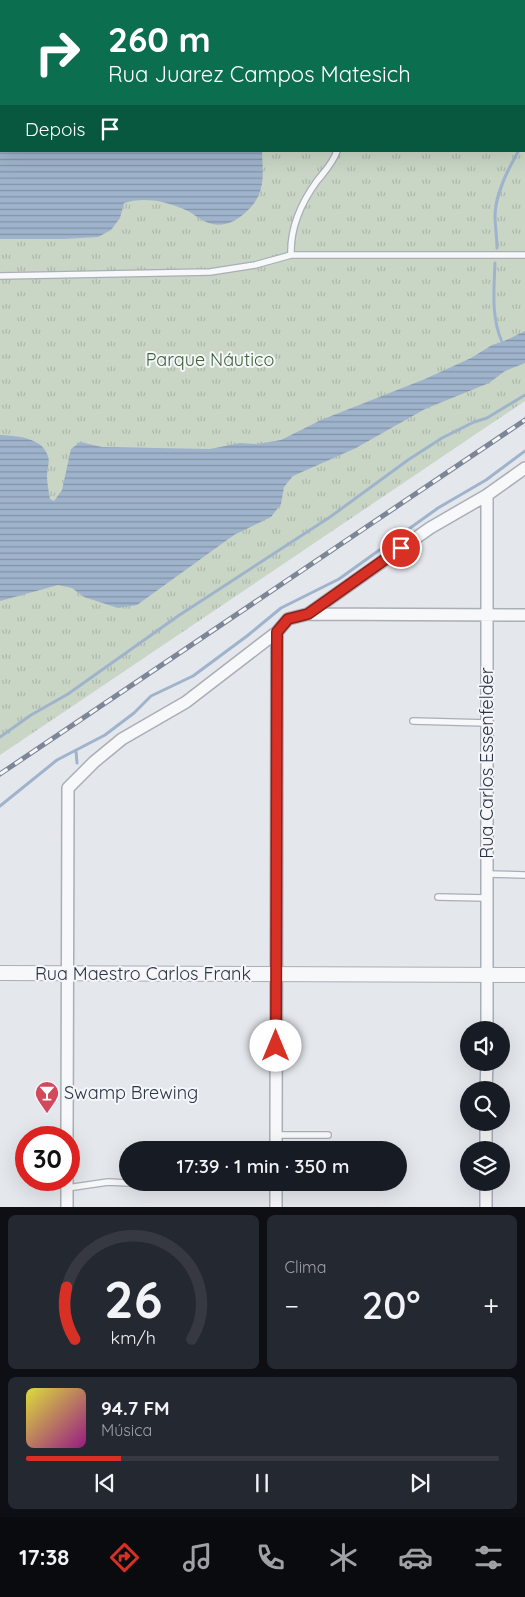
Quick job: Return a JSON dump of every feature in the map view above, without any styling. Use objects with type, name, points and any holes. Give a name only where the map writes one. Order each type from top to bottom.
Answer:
[{"type":"street","points":[[308,614],[430,528],[488,495],[525,468]]},
{"type":"street","name":"Rua Carlos Essenfelder","points":[[487,1021],[488,495]]},
{"type":"street","points":[[67,1126],[68,788],[94,762],[122,739],[186,702],[277,632],[288,619],[308,614],[525,615]]},
{"type":"street","points":[[276,1141],[277,632]]},
{"type":"street","name":"Rua Maestro Carlos Frank","points":[[0,974],[525,975]]},
{"type":"street","points":[[67,1191],[67,1207]]},
{"type":"street","points":[[276,1191],[276,1207]]},
{"type":"street","points":[[486,1191],[486,1207]]},
{"type":"lane","points":[[292,255],[291,242],[297,216],[305,199],[331,165],[337,152]]},
{"type":"lane","points":[[0,276],[210,272],[255,265],[292,255],[525,255]]},
{"type":"lane","points":[[413,720],[487,723]]},
{"type":"lane","points":[[487,874],[525,875]]},
{"type":"lane","points":[[438,897],[487,898]]},
{"type":"lane","points":[[276,1135],[328,1135]]},
{"type":"lane","points":[[80,1183],[119,1183]]},
{"type":"green space","name":"Parque Náutico","points":[[0,152],[525,152],[525,401],[0,755]]},
{"type":"water","points":[[0,152],[262,152],[262,184],[257,198],[246,212],[226,224],[216,225],[210,223],[181,208],[165,203],[140,200],[124,203],[120,218],[111,230],[98,237],[0,239]]},
{"type":"water","points":[[525,331],[525,363],[505,371],[489,383],[425,409],[356,448],[293,476],[284,487],[281,504],[271,517],[234,535],[137,605],[118,608],[84,597],[72,588],[58,585],[0,601],[0,435],[34,441],[45,450],[49,458],[47,479],[50,499],[54,501],[62,490],[71,449],[80,442],[102,447],[210,449],[240,443],[257,444],[281,440],[321,420],[425,379],[471,358],[492,345]]},
{"type":"waterway","points":[[497,248],[495,216],[497,200],[506,174],[518,152]]},
{"type":"waterway","points":[[495,263],[495,313],[502,342]]},
{"type":"waterway","points":[[0,737],[31,715],[68,694],[178,616],[330,517],[408,460],[442,438],[474,422],[487,418],[525,395]]},
{"type":"waterway","points":[[0,806],[57,760],[105,735],[134,713],[151,696],[193,676],[281,608],[339,579],[438,508],[486,480],[525,451]]},
{"type":"waterway","points":[[76,751],[77,763]]},
{"type":"railway","points":[[0,774],[525,420]]},
{"type":"place","name":"Swamp Brewing","points":[[47,1114]]},
{"type":"route","points":[[276,1046],[277,632],[288,619],[308,614],[401,548]]}]
